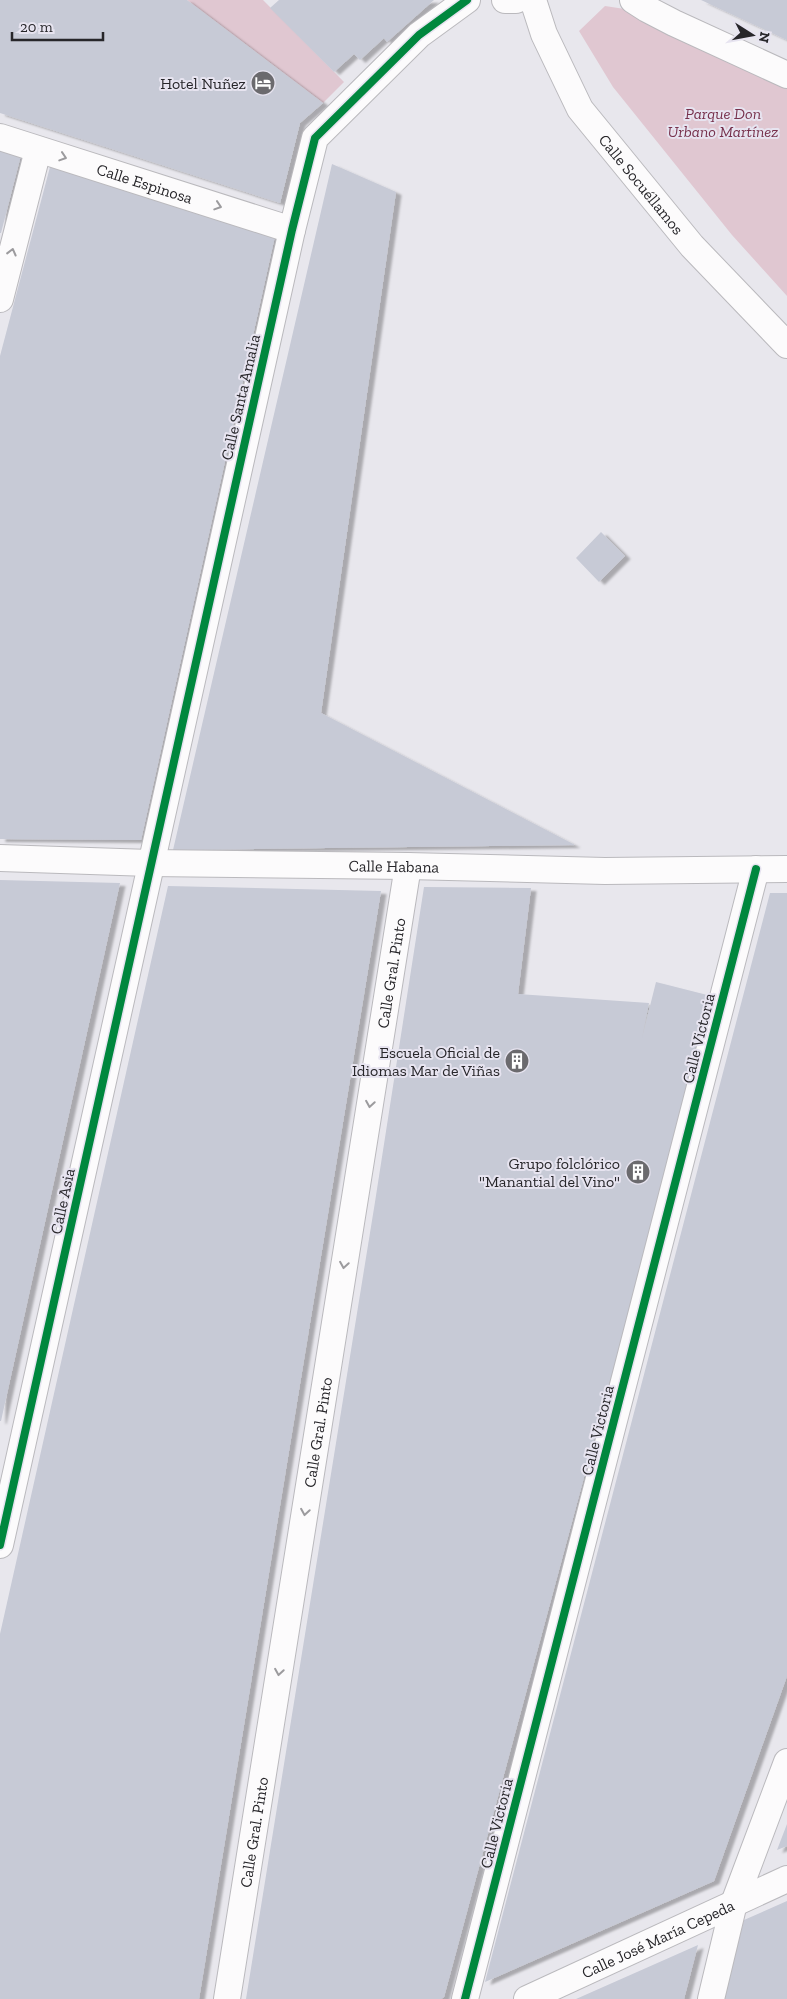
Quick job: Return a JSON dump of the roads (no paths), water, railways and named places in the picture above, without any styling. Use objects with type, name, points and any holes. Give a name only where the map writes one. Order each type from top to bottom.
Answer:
[{"type":"street","name":"Calle Santa Amalia","points":[[150,863],[292,230],[315,138],[419,36],[467,0]]},
{"type":"street","points":[[505,0],[516,0]]},
{"type":"street","name":"Calle Socuéllamos","points":[[533,0],[544,34],[580,109],[692,246],[787,345]]},
{"type":"street","points":[[614,0],[640,5],[787,75]]},
{"type":"street","name":"Calle Espinosa","points":[[0,137],[292,230]]},
{"type":"street","points":[[0,299],[38,150]]},
{"type":"street","name":"Calle Habana","points":[[0,858],[150,863],[408,866],[604,871],[787,869]]},
{"type":"street","name":"Calle Asia","points":[[0,1545],[150,863]]},
{"type":"street","name":"Calle Gral. Pinto","points":[[227,1999],[408,866]]},
{"type":"street","name":"Calle Victoria","points":[[465,1999],[756,869]]},
{"type":"street","points":[[711,1999],[734,1903],[787,1762]]},
{"type":"street","name":"Calle José María Cepeda","points":[[527,1999],[787,1879]]},
{"type":"place","name":"Hotel Nuñez","points":[[263,83]]},
{"type":"place","name":"Escuela Oficial de Idiomas Mar de Viñas","points":[[517,1061]]},
{"type":"place","name":"Grupo folclórico \"Manantial del Vino\"","points":[[638,1172]]},
{"type":"park label","name":"Parque Don Urbano Martínez","points":[[723,122]]}]
